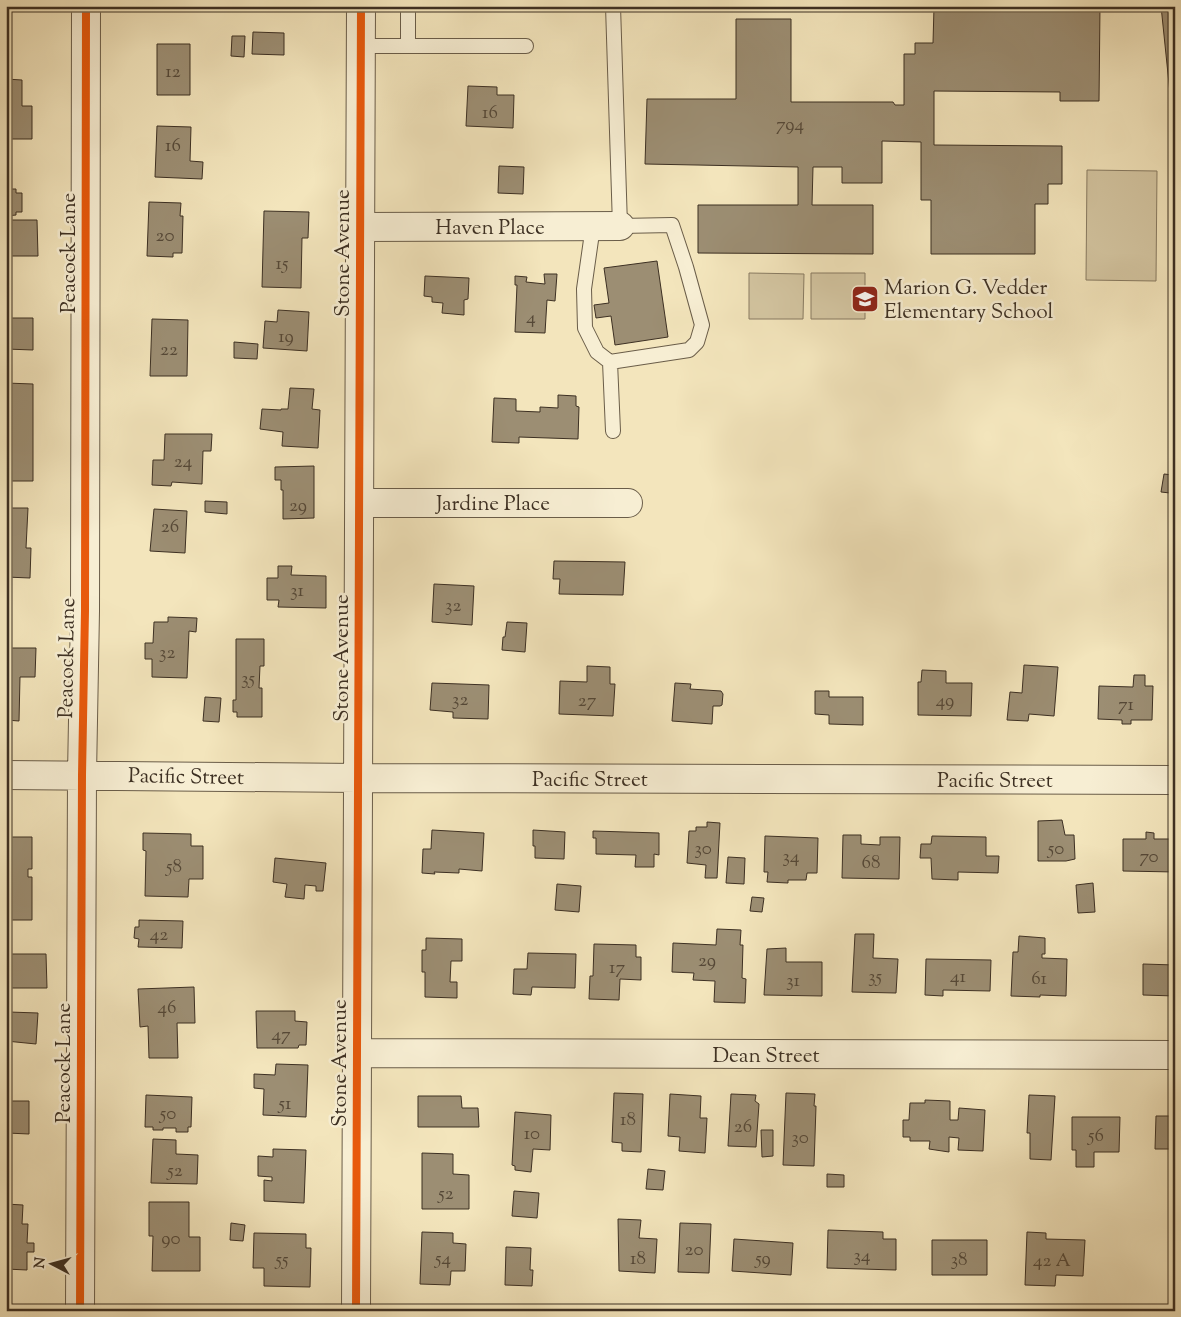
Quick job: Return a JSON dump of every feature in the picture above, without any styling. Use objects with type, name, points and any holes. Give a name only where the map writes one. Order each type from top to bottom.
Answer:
[{"type":"street","name":"Peacock Lane","points":[[80,1311],[82,775],[85,601],[86,6]]},
{"type":"street","name":"Stone Avenue","points":[[356,1311],[360,6]]},
{"type":"street","name":"Haven Place","points":[[360,227],[606,226]]},
{"type":"street","name":"Jardine Place","points":[[359,503],[628,503]]},
{"type":"street","name":"Pacific Street","points":[[6,775],[1175,780]]},
{"type":"street","name":"Dean Street","points":[[356,1053],[1175,1055]]},
{"type":"lane","points":[[408,6],[408,46]]},
{"type":"lane","points":[[606,226],[672,225],[702,325],[697,342],[689,350],[610,362],[597,352],[585,328],[584,289],[606,226],[613,6]]},
{"type":"lane","points":[[360,46],[526,46]]},
{"type":"lane","points":[[610,362],[613,431]]},
{"type":"shaded area","points":[[1087,170],[1157,171],[1156,281],[1086,280]]},
{"type":"shaded area","points":[[749,273],[804,274],[803,319],[749,319]]},
{"type":"shaded area","points":[[811,273],[865,273],[865,319],[811,319]]},
{"type":"building","points":[[1060,6],[1100,6],[1099,101],[1060,101],[1060,92],[934,91],[934,145],[1062,146],[1062,184],[1048,184],[1048,204],[1035,204],[1035,254],[931,254],[931,200],[921,200],[921,142],[882,141],[882,183],[842,183],[842,167],[813,167],[812,205],[873,205],[873,254],[698,253],[698,205],[798,205],[798,167],[645,164],[647,99],[736,99],[736,19],[791,19],[791,102],[893,102],[895,105],[904,105],[904,54],[915,54],[915,43],[933,43],[934,7],[1061,8]]},
{"type":"building","points":[[1161,6],[1175,6],[1175,142]]},
{"type":"building","points":[[253,32],[284,33],[284,55],[252,54]]},
{"type":"building","points":[[232,36],[245,36],[244,57],[231,56]]},
{"type":"building","points":[[157,44],[190,44],[190,95],[157,95]]},
{"type":"building","points":[[6,79],[22,80],[22,106],[32,106],[32,139],[6,139]]},
{"type":"building","points":[[468,86],[497,87],[497,95],[514,95],[513,128],[466,126]]},
{"type":"building","points":[[157,126],[191,127],[190,161],[203,162],[202,179],[155,177]]},
{"type":"building","points":[[499,166],[524,167],[523,194],[498,193]]},
{"type":"building","points":[[6,189],[16,189],[16,193],[22,193],[22,212],[6,216]]},
{"type":"building","points":[[149,202],[181,203],[180,216],[183,216],[182,253],[173,253],[173,257],[147,256]]},
{"type":"building","points":[[264,211],[309,212],[308,238],[302,238],[301,288],[262,287]]},
{"type":"building","points":[[6,220],[37,220],[38,256],[6,256]]},
{"type":"building","points":[[657,261],[668,337],[615,345],[611,316],[596,318],[594,305],[609,303],[604,268]]},
{"type":"building","points":[[544,274],[557,274],[555,301],[547,300],[545,333],[515,332],[517,285],[515,285],[515,276],[527,277],[526,282],[545,284]]},
{"type":"building","points":[[425,276],[469,278],[468,299],[464,300],[464,315],[442,313],[443,303],[432,302],[432,297],[424,296]]},
{"type":"building","points":[[278,310],[309,312],[307,351],[263,348],[265,321],[277,322]]},
{"type":"building","points":[[6,318],[33,318],[33,350],[6,349]]},
{"type":"building","points":[[152,319],[188,320],[187,376],[150,376]]},
{"type":"building","points":[[234,342],[258,344],[257,359],[234,358]]},
{"type":"building","points":[[6,383],[33,384],[33,481],[6,481]]},
{"type":"building","points":[[290,388],[314,389],[312,409],[320,410],[318,448],[282,446],[283,432],[260,429],[262,409],[288,409]]},
{"type":"building","points":[[558,395],[576,396],[576,406],[579,407],[578,439],[519,437],[519,443],[492,442],[494,398],[516,399],[516,411],[540,412],[540,407],[558,408]]},
{"type":"building","points":[[165,434],[212,434],[211,451],[203,451],[202,484],[172,482],[171,486],[152,485],[153,460],[164,460]]},
{"type":"building","points":[[314,466],[314,518],[283,519],[283,490],[281,490],[281,480],[275,480],[275,467]]},
{"type":"building","points":[[1164,474],[1173,475],[1170,493],[1161,492]]},
{"type":"building","points":[[205,501],[227,502],[227,514],[205,512]]},
{"type":"building","points":[[6,508],[28,508],[26,548],[31,548],[30,578],[6,577]]},
{"type":"building","points":[[154,509],[187,511],[185,553],[150,551]]},
{"type":"building","points":[[554,561],[625,562],[623,595],[559,594],[560,579],[553,579]]},
{"type":"building","points":[[278,566],[292,566],[291,575],[326,576],[326,608],[278,607],[279,600],[267,600],[267,578],[278,578]]},
{"type":"building","points":[[434,584],[474,586],[472,625],[432,622]]},
{"type":"building","points":[[168,617],[197,618],[196,632],[189,631],[187,678],[152,677],[152,659],[145,659],[145,643],[153,643],[154,622],[168,622]]},
{"type":"building","points":[[507,622],[527,623],[525,652],[502,650]]},
{"type":"building","points":[[236,639],[264,639],[264,666],[260,666],[259,688],[262,688],[262,717],[237,717],[237,712],[233,712],[233,700],[236,700]]},
{"type":"building","points":[[6,648],[36,648],[35,677],[20,677],[19,721],[6,720]]},
{"type":"building","points":[[1024,665],[1058,667],[1054,716],[1029,714],[1028,721],[1007,720],[1010,692],[1022,693]]},
{"type":"building","points":[[587,666],[610,667],[610,684],[615,684],[613,716],[559,714],[560,681],[587,682]]},
{"type":"building","points":[[922,670],[946,671],[946,683],[972,683],[971,716],[918,715],[918,682],[921,682]]},
{"type":"building","points":[[1134,675],[1145,675],[1145,686],[1153,686],[1152,720],[1131,720],[1131,724],[1122,724],[1122,720],[1098,719],[1099,686],[1133,687]]},
{"type":"building","points":[[432,683],[489,685],[488,719],[453,718],[453,712],[430,710]]},
{"type":"building","points":[[675,683],[691,684],[690,689],[721,691],[723,694],[722,705],[713,706],[712,724],[672,721]]},
{"type":"building","points":[[815,691],[829,691],[829,697],[863,697],[863,725],[829,724],[829,715],[815,714]]},
{"type":"building","points":[[205,697],[221,698],[219,722],[203,721]]},
{"type":"building","points":[[1062,820],[1065,835],[1074,835],[1075,859],[1066,861],[1038,861],[1038,821]]},
{"type":"building","points":[[707,822],[720,823],[717,878],[705,878],[706,865],[687,863],[689,831],[696,831],[696,827],[707,827]]},
{"type":"building","points":[[432,830],[484,833],[482,871],[459,869],[459,873],[422,873],[423,849],[431,849]]},
{"type":"building","points":[[533,830],[565,832],[564,859],[535,858]]},
{"type":"building","points":[[593,831],[659,833],[659,855],[654,854],[654,867],[635,867],[636,855],[596,854],[596,838],[593,838]]},
{"type":"building","points":[[1146,832],[1154,833],[1154,839],[1175,839],[1175,872],[1123,871],[1123,839],[1146,839]]},
{"type":"building","points":[[143,833],[191,834],[191,846],[203,846],[203,879],[189,879],[188,897],[145,896],[146,851],[143,850]]},
{"type":"building","points":[[843,835],[861,835],[861,844],[880,845],[880,837],[900,837],[899,879],[842,878]]},
{"type":"building","points":[[765,836],[818,838],[817,873],[807,873],[806,880],[788,880],[788,883],[767,882],[768,872],[764,872]]},
{"type":"building","points":[[932,836],[986,837],[986,856],[999,856],[998,873],[958,872],[958,880],[932,879],[931,858],[920,858],[921,844],[931,844]]},
{"type":"building","points":[[6,837],[32,837],[32,869],[28,869],[28,877],[32,877],[32,920],[6,920]]},
{"type":"building","points":[[728,857],[745,858],[744,884],[726,883]]},
{"type":"building","points":[[275,858],[326,863],[323,891],[316,891],[316,886],[305,885],[304,899],[285,897],[287,884],[273,882]]},
{"type":"building","points":[[1093,883],[1095,912],[1078,913],[1076,885]]},
{"type":"building","points":[[557,884],[581,886],[579,912],[555,910]]},
{"type":"building","points":[[752,897],[764,898],[762,912],[750,911]]},
{"type":"building","points":[[139,920],[183,921],[182,948],[138,947],[139,939],[134,938],[135,927],[139,927]]},
{"type":"building","points":[[717,929],[741,930],[740,945],[743,945],[742,978],[746,979],[745,1003],[714,1002],[715,981],[693,980],[694,973],[672,972],[673,943],[716,945]]},
{"type":"building","points":[[855,934],[874,934],[873,958],[898,959],[896,993],[852,992]]},
{"type":"building","points":[[1019,936],[1045,938],[1045,954],[1042,954],[1042,958],[1067,959],[1066,996],[1011,996],[1013,952],[1018,952]]},
{"type":"building","points":[[426,938],[462,939],[462,961],[451,961],[450,982],[457,982],[457,998],[425,997],[425,972],[422,972],[422,950],[426,950]]},
{"type":"building","points":[[594,944],[636,945],[636,957],[641,957],[641,980],[620,979],[619,1000],[589,999],[590,976],[593,976]]},
{"type":"building","points":[[786,948],[786,962],[822,962],[822,996],[764,995],[767,949]]},
{"type":"building","points":[[528,953],[576,954],[575,988],[532,987],[531,995],[513,994],[514,969],[527,969]]},
{"type":"building","points":[[6,954],[46,954],[47,988],[6,988]]},
{"type":"building","points":[[926,959],[991,960],[990,991],[943,990],[943,996],[925,995]]},
{"type":"building","points":[[1143,964],[1175,965],[1175,996],[1143,995]]},
{"type":"building","points":[[194,987],[195,1023],[177,1023],[178,1058],[149,1058],[148,1026],[140,1027],[138,989]]},
{"type":"building","points":[[256,1011],[295,1011],[295,1021],[307,1022],[306,1045],[299,1045],[298,1048],[257,1048]]},
{"type":"building","points":[[9,1012],[38,1013],[36,1044],[6,1041]]},
{"type":"building","points":[[276,1064],[308,1065],[306,1117],[263,1115],[264,1089],[254,1088],[254,1074],[275,1075]]},
{"type":"building","points":[[614,1093],[643,1094],[641,1152],[622,1151],[622,1143],[612,1142]]},
{"type":"building","points":[[786,1093],[815,1094],[814,1166],[783,1165]]},
{"type":"building","points":[[670,1094],[701,1096],[700,1118],[707,1118],[705,1153],[679,1151],[680,1137],[668,1136]]},
{"type":"building","points":[[731,1094],[756,1095],[755,1101],[759,1104],[756,1147],[728,1146]]},
{"type":"building","points":[[146,1095],[192,1097],[191,1127],[188,1127],[188,1132],[176,1132],[176,1128],[153,1130],[153,1127],[145,1127]]},
{"type":"building","points":[[1029,1095],[1055,1096],[1051,1160],[1030,1159],[1030,1133],[1027,1133]]},
{"type":"building","points":[[418,1096],[461,1096],[462,1108],[478,1108],[479,1127],[418,1127]]},
{"type":"building","points":[[925,1100],[950,1101],[950,1120],[958,1120],[959,1108],[985,1110],[983,1151],[958,1150],[959,1138],[949,1137],[949,1152],[929,1149],[930,1141],[910,1141],[910,1137],[903,1137],[903,1120],[909,1120],[910,1103],[925,1103]]},
{"type":"building","points":[[6,1101],[29,1101],[29,1134],[7,1133],[7,1144],[10,1144],[10,1170],[6,1170]]},
{"type":"building","points":[[515,1112],[551,1115],[550,1150],[533,1149],[531,1172],[515,1170],[515,1166],[512,1165]]},
{"type":"building","points":[[1156,1116],[1175,1116],[1175,1149],[1155,1149]]},
{"type":"building","points":[[1072,1117],[1120,1117],[1119,1152],[1094,1152],[1094,1167],[1076,1167],[1076,1150],[1072,1150]]},
{"type":"building","points":[[761,1130],[773,1130],[773,1156],[762,1157]]},
{"type":"building","points":[[153,1139],[176,1140],[176,1154],[198,1155],[197,1184],[151,1183]]},
{"type":"building","points":[[273,1149],[306,1150],[304,1203],[264,1201],[264,1180],[272,1181],[272,1177],[258,1176],[258,1156],[273,1157]]},
{"type":"building","points":[[422,1153],[453,1154],[453,1174],[469,1175],[469,1209],[422,1209]]},
{"type":"building","points":[[648,1169],[665,1171],[663,1190],[646,1189]]},
{"type":"building","points":[[827,1174],[844,1175],[844,1187],[827,1187]]},
{"type":"building","points":[[514,1191],[539,1193],[537,1218],[512,1216]]},
{"type":"building","points":[[149,1202],[189,1202],[189,1237],[200,1237],[200,1271],[152,1271],[153,1236],[149,1236]]},
{"type":"building","points":[[6,1204],[23,1205],[22,1224],[28,1224],[27,1243],[34,1243],[34,1252],[27,1252],[27,1270],[6,1269]]},
{"type":"building","points":[[618,1219],[641,1220],[639,1238],[657,1239],[655,1273],[619,1271]]},
{"type":"building","points":[[231,1223],[245,1225],[243,1241],[230,1240]]},
{"type":"building","points":[[680,1223],[711,1224],[709,1273],[678,1272]]},
{"type":"building","points":[[828,1230],[883,1232],[883,1239],[896,1239],[896,1270],[827,1268]]},
{"type":"building","points":[[422,1232],[453,1233],[453,1243],[466,1244],[465,1271],[451,1271],[450,1285],[420,1284]]},
{"type":"building","points":[[1027,1232],[1046,1233],[1046,1239],[1085,1240],[1083,1276],[1056,1275],[1055,1286],[1025,1285]]},
{"type":"building","points":[[254,1233],[306,1234],[306,1248],[311,1248],[310,1287],[264,1286],[264,1268],[253,1268]]},
{"type":"building","points":[[734,1239],[793,1243],[791,1275],[732,1271]]},
{"type":"building","points":[[932,1240],[987,1240],[987,1275],[932,1275]]},
{"type":"building","points":[[506,1247],[531,1248],[530,1270],[533,1270],[532,1286],[505,1285]]},
{"type":"cycle path","points":[[80,1311],[82,775],[85,611],[86,6]]},
{"type":"cycle path","points":[[356,1311],[361,6]]},
{"type":"place","name":"Marion G. Vedder Elementary School","points":[[865,299]]}]
